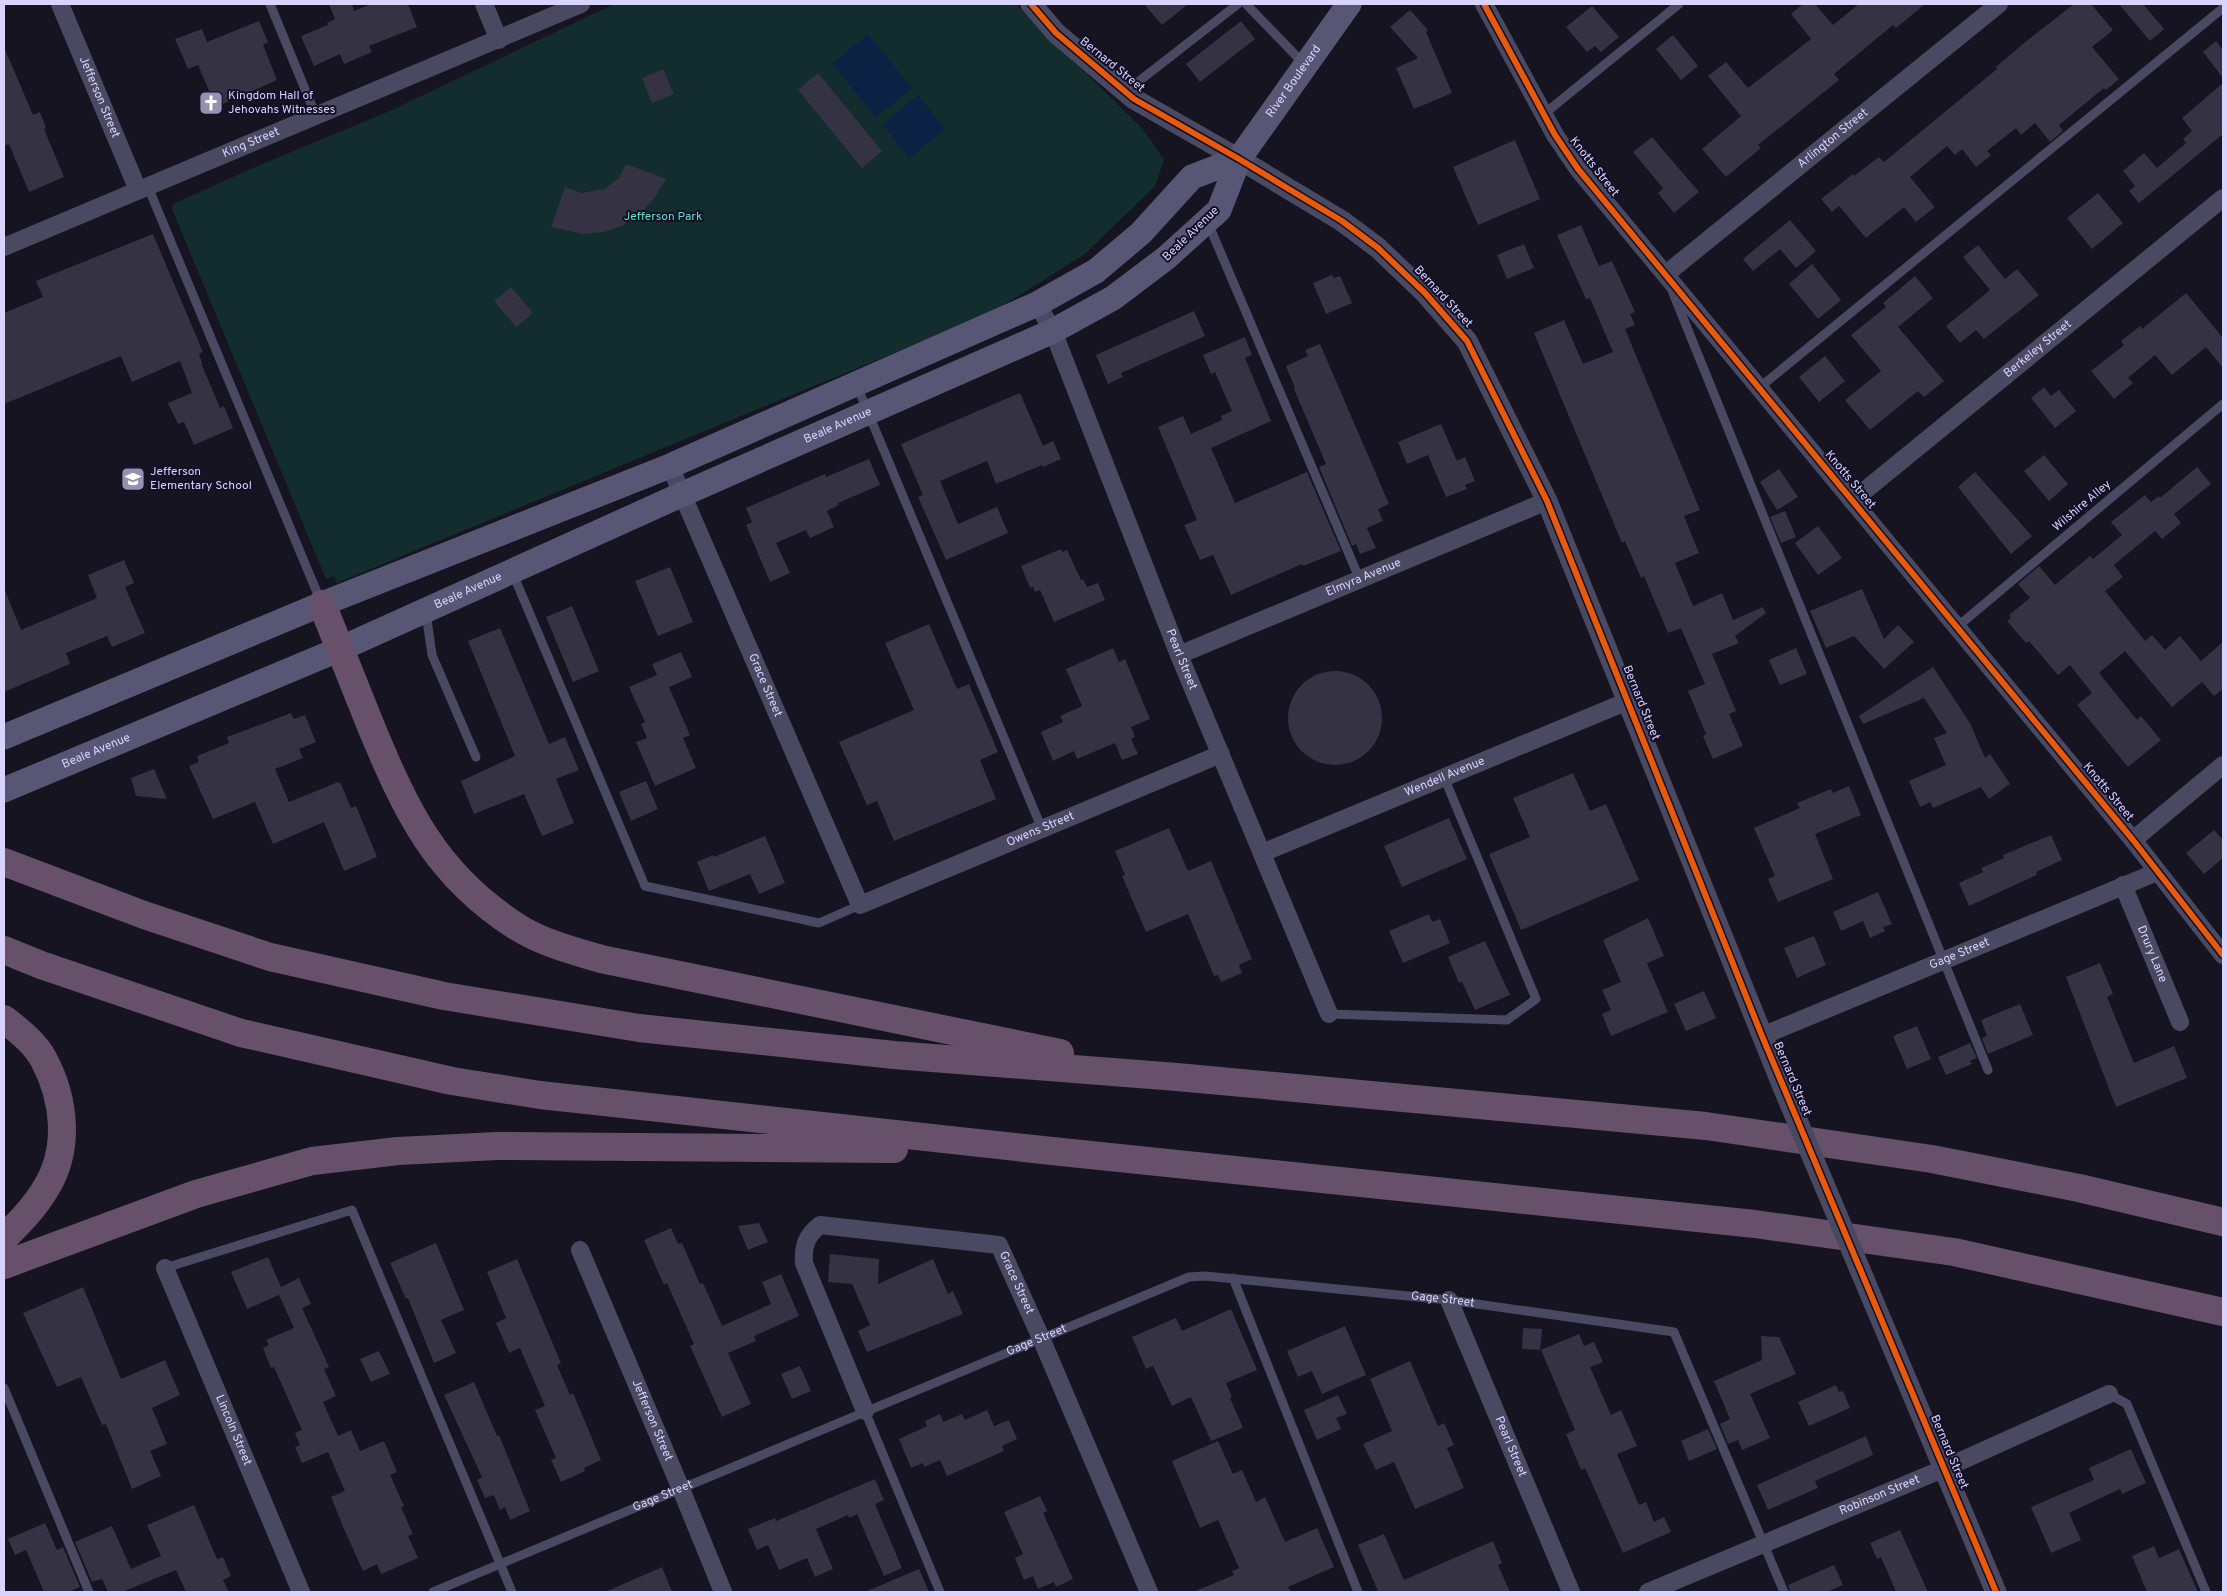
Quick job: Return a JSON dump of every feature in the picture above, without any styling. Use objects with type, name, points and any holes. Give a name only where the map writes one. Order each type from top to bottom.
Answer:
[{"type":"highway","points":[[322,604],[395,784],[414,822],[436,853],[464,886],[496,912],[522,929],[566,948],[601,960],[1177,1077]]},
{"type":"highway","points":[[4,862],[144,915],[270,957],[444,996],[649,1030],[894,1055],[1177,1077],[1687,1124],[1752,1132],[1950,1163],[2079,1188],[2223,1222]]},
{"type":"highway","points":[[4,950],[40,966],[241,1033],[452,1081],[540,1095],[1052,1151],[1755,1224],[1954,1252],[2223,1312]]},
{"type":"highway","points":[[4,1019],[24,1034],[44,1058],[63,1117],[61,1154],[46,1188],[23,1219],[4,1238]]},
{"type":"highway","points":[[4,1265],[196,1194],[312,1161],[398,1151],[517,1146],[1052,1151]]},
{"type":"main road","name":"River Boulevard","points":[[1239,159],[1349,4]]},
{"type":"main road","name":"Beale Avenue","points":[[4,790],[340,649],[682,494],[1053,331],[1113,298],[1166,258],[1219,210],[1239,159]]},
{"type":"main road","points":[[4,738],[322,604],[670,466],[1036,304],[1096,270],[1142,233],[1192,177],[1239,159]]},
{"type":"street","name":"Jefferson Street","points":[[60,4],[143,189]]},
{"type":"street","points":[[484,4],[499,40]]},
{"type":"street","name":"King Street","points":[[4,247],[581,4]]},
{"type":"street","name":"Bernard Street","points":[[1031,4],[1056,33],[1134,100],[1239,159],[1342,221],[1378,248],[1425,293],[1467,341],[1547,501],[1762,1036],[1996,1592]]},
{"type":"street","name":"Knotts Street","points":[[1484,4],[1544,114],[1578,169],[2134,840],[2223,955]]},
{"type":"street","name":"Arlington Street","points":[[1666,274],[2000,4]]},
{"type":"street","name":"Berkeley Street","points":[[1852,501],[2223,198]]},
{"type":"street","name":"Pearl Street","points":[[1036,304],[1053,331],[1179,655],[1329,1014]]},
{"type":"street","name":"Grace Street","points":[[670,466],[860,905]]},
{"type":"street","name":"Elmyra Avenue","points":[[1179,655],[1547,501]]},
{"type":"street","name":"Wendell Avenue","points":[[1262,853],[1628,701]]},
{"type":"street","name":"Owens Street","points":[[860,905],[1221,754]]},
{"type":"street","points":[[2134,840],[2223,765]]},
{"type":"street","name":"Gage Street","points":[[1762,1036],[2157,872]]},
{"type":"street","name":"Drury Lane","points":[[2123,885],[2180,1022]]},
{"type":"street","name":"Grace Street","points":[[865,1411],[804,1263],[804,1248],[810,1233],[820,1225],[999,1245],[1041,1338],[1149,1592]]},
{"type":"street","name":"Jefferson Street","points":[[580,1250],[723,1592]]},
{"type":"street","name":"Lincoln Street","points":[[165,1268],[301,1592]]},
{"type":"street","name":"Pearl Street","points":[[1449,1300],[1571,1592]]},
{"type":"street","name":"Robinson Street","points":[[1648,1592],[1943,1469],[2109,1394]]},
{"type":"lane","points":[[270,4],[316,116]]},
{"type":"lane","points":[[1125,92],[1238,4]]},
{"type":"lane","points":[[1246,4],[1306,65]]},
{"type":"lane","points":[[1544,114],[1679,4]]},
{"type":"lane","points":[[1759,388],[2223,8]]},
{"type":"lane","points":[[143,189],[322,604]]},
{"type":"lane","points":[[1207,221],[1360,580]]},
{"type":"lane","points":[[1666,274],[1988,1070]]},
{"type":"lane","points":[[856,383],[1042,829]]},
{"type":"lane","name":"Wilshire Alley","points":[[1957,627],[2223,404]]},
{"type":"lane","points":[[512,571],[646,886],[819,923],[860,905]]},
{"type":"lane","points":[[426,610],[432,655],[476,757]]},
{"type":"lane","points":[[1329,1014],[1507,1020],[1536,999],[1444,777]]},
{"type":"lane","points":[[165,1268],[352,1210],[512,1592]]},
{"type":"lane","name":"Gage Street","points":[[433,1592],[1189,1277],[1205,1276],[1449,1300],[1674,1332],[1764,1544]]},
{"type":"lane","points":[[1233,1278],[1358,1592]]},
{"type":"lane","points":[[4,1388],[89,1592]]},
{"type":"lane","points":[[2109,1394],[2127,1404],[2206,1592]]},
{"type":"lane","points":[[865,1411],[940,1592]]},
{"type":"lane","points":[[1764,1544],[1784,1592]]},
{"type":"green space","name":"Jefferson Park","points":[[614,4],[1016,4],[1143,129],[1164,160],[1155,186],[1085,254],[993,312],[337,583],[334,576],[326,579],[172,209],[173,204],[253,168],[392,110]]},
{"type":"water","points":[[868,34],[912,88],[876,117],[832,64]]},
{"type":"water","points":[[918,95],[945,129],[909,158],[883,125]]},
{"type":"building","points":[[329,4],[352,4],[354,11],[371,4],[408,4],[417,27],[369,46],[372,52],[344,64],[340,54],[314,66],[301,36],[328,25],[327,23],[335,19]]},
{"type":"building","points":[[1144,4],[1188,4],[1162,25]]},
{"type":"building","points":[[1803,4],[1815,4],[1833,25],[1859,4],[1925,4],[1896,28],[1893,25],[1834,74],[1839,80],[1758,145],[1761,148],[1726,177],[1702,149],[1741,116],[1708,76],[1726,62],[1748,88],[1811,39],[1791,14]]},
{"type":"building","points":[[2074,4],[2091,4],[2113,30],[2092,47],[2119,79],[2106,90],[2104,88],[2059,125],[2063,131],[2050,142],[2035,123],[2021,135],[2016,128],[1987,151],[1991,155],[1976,167],[1962,149],[1955,155],[1947,146],[1910,177],[1935,207],[1916,222],[1904,207],[1866,238],[1839,206],[1832,212],[1821,199],[1879,157],[1884,162],[1997,69],[1996,67],[2024,43]]},
{"type":"building","points":[[2119,4],[2143,4],[2164,29],[2150,41]]},
{"type":"building","points":[[1592,6],[1619,37],[1601,52],[1595,46],[1587,52],[1566,27]]},
{"type":"building","points":[[1410,10],[1428,30],[1426,32],[1452,93],[1414,109],[1396,68],[1418,58],[1390,27]]},
{"type":"building","points":[[259,21],[268,42],[263,45],[277,80],[216,107],[198,65],[188,69],[175,39],[202,29],[207,42]]},
{"type":"building","points":[[1241,21],[1255,39],[1200,82],[1186,64]]},
{"type":"building","points":[[1673,35],[1698,66],[1681,80],[1656,49]]},
{"type":"building","points":[[2216,41],[2223,50],[2223,78],[2203,52]]},
{"type":"building","points":[[4,47],[33,115],[40,112],[46,128],[44,129],[64,177],[29,192],[9,144],[4,146]]},
{"type":"building","points":[[663,69],[674,94],[652,103],[642,78]]},
{"type":"building","points":[[818,73],[882,151],[862,168],[798,90]]},
{"type":"building","points":[[2223,83],[2223,134],[2139,203],[2129,191],[2135,186],[2123,171],[2144,153],[2157,168],[2186,143],[2183,139],[2192,131],[2182,118]]},
{"type":"building","points":[[1652,137],[1699,192],[1674,213],[1658,193],[1663,188],[1633,152]]},
{"type":"building","points":[[1515,140],[1540,199],[1478,225],[1453,167]]},
{"type":"building","points":[[626,164],[666,179],[655,197],[641,213],[622,226],[604,232],[583,234],[551,227],[565,187],[581,193],[604,189],[619,178]]},
{"type":"building","points":[[2098,193],[2123,223],[2092,249],[2067,218]]},
{"type":"building","points":[[1790,220],[1816,251],[1796,268],[1780,249],[1753,271],[1743,259]]},
{"type":"building","points":[[1581,225],[1599,266],[1612,261],[1635,312],[1630,314],[1635,325],[1625,329],[1700,510],[1684,516],[1699,553],[1675,563],[1693,606],[1722,593],[1733,620],[1763,607],[1766,613],[1735,636],[1739,643],[1712,654],[1736,711],[1729,714],[1743,746],[1713,759],[1703,736],[1706,734],[1688,691],[1705,684],[1681,628],[1668,633],[1644,576],[1641,578],[1625,541],[1622,543],[1534,333],[1564,320],[1583,364],[1613,352],[1590,298],[1586,299],[1557,235]]},
{"type":"building","points":[[153,234],[203,352],[199,354],[201,363],[220,408],[224,406],[233,428],[194,445],[184,422],[178,424],[168,403],[192,393],[180,361],[132,382],[121,356],[4,404],[4,313],[43,297],[36,281]]},
{"type":"building","points":[[1524,244],[1534,268],[1507,279],[1497,255]]},
{"type":"building","points":[[1978,245],[2005,279],[2017,269],[2039,295],[1984,339],[1976,330],[1960,343],[1946,326],[1990,290],[1963,257]]},
{"type":"building","points":[[1812,264],[1841,300],[1818,319],[1789,284]]},
{"type":"building","points":[[1332,275],[1334,278],[1340,276],[1352,303],[1326,314],[1313,283]]},
{"type":"building","points":[[1915,276],[1933,298],[1898,327],[1944,381],[1924,397],[1918,391],[1870,430],[1845,400],[1881,371],[1851,335],[1886,307],[1883,303]]},
{"type":"building","points":[[511,287],[533,313],[516,327],[494,301]]},
{"type":"building","points":[[2186,293],[2223,338],[2223,368],[2206,347],[2172,375],[2155,355],[2128,378],[2133,383],[2114,399],[2091,371],[2124,345],[2121,341],[2140,326],[2142,329]]},
{"type":"building","points":[[1194,311],[1205,336],[1121,373],[1123,377],[1108,384],[1096,355]]},
{"type":"building","points":[[1245,337],[1252,355],[1245,358],[1271,421],[1211,448],[1235,503],[1307,472],[1341,551],[1303,566],[1302,564],[1231,595],[1213,555],[1200,560],[1184,525],[1197,520],[1158,427],[1183,416],[1191,434],[1222,420],[1221,416],[1232,411],[1215,372],[1211,374],[1203,355]]},
{"type":"building","points":[[1320,344],[1389,504],[1378,509],[1383,521],[1367,528],[1376,548],[1360,554],[1356,544],[1352,546],[1319,467],[1326,464],[1286,366],[1308,356],[1305,350]]},
{"type":"building","points":[[1825,356],[1845,381],[1819,402],[1799,377]]},
{"type":"building","points":[[2044,387],[2051,396],[2059,390],[2076,411],[2055,428],[2031,398]]},
{"type":"building","points":[[1020,393],[1043,446],[1053,441],[1061,459],[996,484],[987,461],[940,481],[958,524],[997,507],[1008,533],[946,560],[918,497],[923,495],[901,444]]},
{"type":"building","points":[[1441,424],[1457,461],[1465,457],[1475,481],[1465,485],[1467,489],[1446,497],[1428,455],[1407,464],[1398,442]]},
{"type":"building","points":[[2044,455],[2068,484],[2049,501],[2024,471]]},
{"type":"building","points":[[869,459],[880,485],[838,503],[839,505],[827,511],[834,527],[810,538],[806,530],[776,543],[790,573],[770,582],[746,525],[752,522],[746,508],[825,474],[826,477]]},
{"type":"building","points":[[2197,467],[2211,484],[2174,514],[2181,523],[2162,539],[2155,531],[2114,565],[2123,577],[2105,591],[2145,641],[2152,635],[2165,650],[2180,636],[2201,661],[2223,642],[2223,689],[2214,696],[2202,682],[2172,707],[2125,651],[2099,673],[2137,720],[2141,716],[2161,740],[2128,767],[2077,705],[2092,693],[2070,665],[2058,675],[2029,641],[2026,643],[2007,621],[2011,618],[2009,615],[2030,598],[2018,584],[2039,566],[2055,585],[2090,556],[2093,559],[2122,535],[2111,522],[2145,495],[2151,502],[2159,496],[2160,498]]},
{"type":"building","points":[[1779,469],[1798,497],[1777,510],[1760,482]]},
{"type":"building","points":[[1975,472],[2032,536],[2011,554],[1958,487]]},
{"type":"building","points":[[1785,511],[1796,537],[1781,543],[1770,517]]},
{"type":"building","points":[[1818,526],[1842,558],[1818,575],[1795,543]]},
{"type":"building","points":[[1061,549],[1062,552],[1067,550],[1081,580],[1083,579],[1087,587],[1098,583],[1105,600],[1054,622],[1040,590],[1035,592],[1033,586],[1030,588],[1021,566]]},
{"type":"building","points":[[124,560],[134,583],[125,587],[145,633],[112,647],[107,636],[66,653],[70,664],[4,692],[4,588],[21,630],[97,598],[88,575]]},
{"type":"building","points":[[670,567],[693,622],[658,636],[635,581]]},
{"type":"building","points":[[1862,589],[1884,639],[1898,625],[1914,642],[1884,669],[1854,636],[1826,648],[1810,611]]},
{"type":"building","points":[[572,606],[599,671],[573,682],[546,617]]},
{"type":"building","points":[[929,624],[957,689],[969,684],[998,752],[980,760],[996,799],[894,841],[877,801],[867,805],[839,742],[914,710],[885,643]]},
{"type":"building","points":[[500,628],[549,744],[565,737],[579,770],[556,779],[574,823],[542,836],[524,794],[474,814],[461,781],[515,756],[468,641]]},
{"type":"building","points":[[1113,648],[1119,662],[1125,659],[1150,719],[1131,727],[1135,737],[1131,739],[1138,754],[1122,760],[1115,743],[1077,759],[1074,751],[1053,761],[1041,732],[1063,722],[1060,716],[1082,706],[1066,669]]},
{"type":"building","points":[[1796,648],[1807,674],[1780,685],[1769,660]]},
{"type":"building","points":[[681,652],[692,677],[669,687],[690,735],[683,738],[696,768],[655,786],[636,742],[647,738],[641,724],[645,722],[629,687],[657,675],[652,664]]},
{"type":"building","points":[[1933,667],[1970,723],[1985,758],[1990,754],[2010,784],[1989,799],[1981,787],[1933,808],[1930,802],[1920,807],[1909,781],[1946,765],[1934,738],[1947,733],[1924,698],[1863,724],[1859,716]]},
{"type":"building","points":[[1335,671],[1353,674],[1368,685],[1379,700],[1382,718],[1379,736],[1368,751],[1353,762],[1335,765],[1317,762],[1302,751],[1291,736],[1288,718],[1291,700],[1302,685],[1317,674]]},
{"type":"building","points":[[291,713],[294,719],[305,715],[316,742],[299,749],[303,758],[275,769],[289,802],[338,782],[341,784],[351,808],[356,806],[377,857],[344,871],[324,822],[273,844],[255,802],[213,819],[189,766],[199,762],[197,756],[229,743],[227,737]]},
{"type":"building","points":[[154,769],[167,799],[136,796],[131,778]]},
{"type":"building","points":[[1573,773],[1590,811],[1606,804],[1639,880],[1521,930],[1489,854],[1530,837],[1513,798]]},
{"type":"building","points":[[646,781],[658,809],[631,821],[619,792]]},
{"type":"building","points":[[1849,786],[1861,815],[1815,834],[1833,879],[1778,902],[1768,879],[1775,876],[1754,828],[1800,808],[1797,803],[1831,789],[1833,793]]},
{"type":"building","points":[[1449,818],[1467,859],[1402,887],[1384,846]]},
{"type":"building","points":[[1169,828],[1188,871],[1211,861],[1252,959],[1239,965],[1242,973],[1221,982],[1218,975],[1214,976],[1188,914],[1146,932],[1122,876],[1125,875],[1115,851]]},
{"type":"building","points":[[2214,830],[2223,840],[2223,858],[2204,874],[2186,853]]},
{"type":"building","points":[[2051,835],[2062,860],[2036,872],[2037,875],[1969,906],[1959,883],[1983,872],[1981,868],[2004,858],[2003,855]]},
{"type":"building","points":[[765,836],[785,883],[759,894],[750,874],[709,891],[697,862]]},
{"type":"building","points":[[1878,892],[1892,924],[1883,927],[1885,931],[1870,938],[1863,921],[1841,931],[1833,912]]},
{"type":"building","points":[[1429,914],[1432,922],[1440,919],[1450,943],[1403,963],[1389,931]]},
{"type":"building","points":[[1648,918],[1664,956],[1647,963],[1668,1012],[1611,1036],[1602,1014],[1611,1010],[1602,990],[1621,982],[1603,940]]},
{"type":"building","points":[[1814,936],[1826,965],[1797,978],[1784,948]]},
{"type":"building","points":[[1485,941],[1510,995],[1475,1010],[1462,982],[1459,983],[1448,957]]},
{"type":"building","points":[[2100,963],[2113,994],[2107,997],[2134,1063],[2174,1046],[2187,1078],[2116,1107],[2066,977]]},
{"type":"building","points":[[1704,991],[1716,1018],[1686,1031],[1674,1004]]},
{"type":"building","points":[[2020,1004],[2033,1035],[1988,1054],[1982,1038],[1987,1036],[1981,1020]]},
{"type":"building","points":[[1917,1026],[1931,1059],[1907,1069],[1893,1036]]},
{"type":"building","points":[[1970,1043],[1977,1058],[1970,1061],[1972,1064],[1946,1075],[1938,1057]]},
{"type":"building","points":[[759,1223],[768,1242],[748,1250],[738,1226]]},
{"type":"building","points":[[671,1228],[678,1244],[682,1243],[700,1284],[703,1283],[722,1326],[771,1304],[762,1282],[781,1274],[799,1316],[754,1336],[756,1341],[728,1353],[751,1404],[722,1417],[690,1346],[694,1344],[667,1283],[664,1285],[644,1240]]},
{"type":"building","points":[[436,1243],[464,1310],[441,1320],[456,1353],[434,1363],[408,1298],[406,1299],[390,1263]]},
{"type":"building","points":[[830,1254],[879,1259],[878,1284],[933,1259],[948,1294],[953,1291],[963,1314],[867,1352],[858,1331],[870,1325],[852,1284],[828,1282]]},
{"type":"building","points":[[268,1257],[281,1287],[299,1278],[311,1304],[302,1308],[329,1367],[324,1369],[336,1396],[323,1402],[338,1436],[351,1430],[360,1451],[384,1441],[397,1472],[390,1475],[404,1506],[401,1507],[413,1534],[408,1536],[418,1558],[381,1574],[377,1564],[363,1571],[344,1529],[331,1497],[345,1491],[328,1452],[302,1463],[295,1447],[300,1445],[295,1433],[302,1430],[274,1367],[271,1368],[263,1348],[269,1345],[266,1340],[294,1328],[279,1295],[247,1309],[231,1272]]},
{"type":"building","points":[[517,1259],[561,1363],[557,1365],[570,1395],[573,1393],[601,1460],[584,1468],[585,1471],[561,1482],[551,1460],[556,1458],[535,1410],[545,1406],[520,1348],[509,1353],[496,1323],[506,1318],[487,1272]]},
{"type":"building","points":[[83,1287],[121,1379],[165,1360],[180,1395],[152,1408],[167,1444],[150,1451],[161,1476],[132,1489],[106,1424],[102,1425],[81,1377],[57,1387],[23,1313]]},
{"type":"building","points":[[1231,1309],[1257,1370],[1226,1383],[1232,1397],[1230,1398],[1243,1428],[1211,1441],[1191,1397],[1172,1406],[1153,1366],[1146,1369],[1132,1337],[1176,1318],[1182,1331]]},
{"type":"building","points":[[1345,1326],[1366,1375],[1322,1394],[1312,1371],[1298,1377],[1287,1351]]},
{"type":"building","points":[[1523,1328],[1542,1329],[1540,1350],[1522,1349]]},
{"type":"building","points":[[1579,1334],[1584,1346],[1594,1342],[1603,1362],[1590,1367],[1611,1415],[1621,1410],[1637,1446],[1617,1454],[1639,1505],[1646,1502],[1654,1522],[1664,1517],[1671,1532],[1623,1553],[1585,1468],[1581,1470],[1566,1434],[1575,1430],[1541,1350]]},
{"type":"building","points":[[1761,1336],[1779,1337],[1796,1374],[1750,1394],[1770,1438],[1742,1450],[1738,1440],[1728,1444],[1720,1424],[1730,1419],[1714,1381],[1762,1360]]},
{"type":"building","points":[[379,1351],[390,1374],[371,1382],[360,1359]]},
{"type":"building","points":[[1410,1361],[1438,1426],[1444,1423],[1454,1445],[1447,1448],[1464,1488],[1415,1509],[1394,1462],[1376,1470],[1363,1444],[1392,1431],[1370,1379]]},
{"type":"building","points":[[800,1366],[811,1391],[792,1399],[781,1374]]},
{"type":"building","points":[[474,1382],[497,1436],[499,1435],[530,1511],[510,1520],[505,1507],[500,1510],[494,1495],[485,1498],[477,1480],[482,1477],[444,1395]]},
{"type":"building","points":[[1836,1385],[1839,1392],[1843,1391],[1850,1408],[1809,1426],[1798,1402]]},
{"type":"building","points":[[1338,1395],[1347,1414],[1336,1418],[1341,1429],[1317,1440],[1304,1410]]},
{"type":"building","points":[[987,1410],[994,1426],[1009,1420],[1017,1439],[1002,1446],[1004,1451],[947,1476],[940,1460],[924,1467],[923,1463],[911,1468],[899,1439],[927,1426],[925,1421],[940,1414],[943,1422],[962,1414],[965,1420]]},
{"type":"building","points":[[1708,1429],[1717,1449],[1689,1461],[1681,1441]]},
{"type":"building","points":[[1866,1436],[1873,1455],[1815,1481],[1818,1488],[1768,1510],[1757,1485]]},
{"type":"building","points":[[1218,1441],[1233,1474],[1242,1470],[1256,1502],[1265,1497],[1285,1542],[1317,1528],[1334,1567],[1288,1587],[1291,1592],[1193,1592],[1234,1575],[1232,1571],[1239,1568],[1218,1520],[1200,1528],[1172,1461]]},
{"type":"building","points":[[2131,1449],[2146,1483],[2122,1494],[2120,1489],[2069,1513],[2081,1540],[2051,1553],[2031,1507],[2094,1480],[2089,1468]]},
{"type":"building","points":[[875,1479],[884,1500],[875,1504],[902,1568],[884,1576],[857,1514],[849,1518],[848,1515],[816,1529],[833,1569],[815,1577],[807,1558],[779,1570],[768,1545],[757,1550],[748,1529],[775,1518],[776,1521]]},
{"type":"building","points":[[1040,1496],[1047,1511],[1043,1513],[1073,1579],[1056,1587],[1054,1582],[1038,1589],[1033,1576],[1024,1580],[1015,1558],[1023,1554],[1004,1512]]},
{"type":"building","points":[[194,1505],[217,1559],[223,1557],[231,1576],[223,1580],[229,1592],[186,1592],[176,1570],[122,1592],[108,1592],[102,1579],[92,1582],[75,1542],[112,1526],[131,1569],[161,1556],[147,1525]]},
{"type":"building","points":[[45,1523],[57,1550],[63,1547],[80,1587],[68,1592],[44,1592],[26,1550],[15,1555],[8,1539]]},
{"type":"building","points":[[1900,1530],[1928,1592],[1896,1592],[1881,1557],[1877,1559],[1870,1543]]},
{"type":"building","points":[[1384,1534],[1404,1580],[1493,1541],[1502,1563],[1498,1565],[1510,1592],[1375,1592],[1378,1591],[1358,1545]]},
{"type":"building","points":[[2154,1546],[2159,1558],[2179,1549],[2198,1592],[2147,1592],[2132,1556]]},
{"type":"building","points":[[1834,1565],[1843,1585],[1827,1592],[1790,1592],[1788,1585]]},
{"type":"building","points":[[662,1567],[672,1592],[605,1592]]},
{"type":"building","points":[[919,1569],[929,1592],[865,1592]]},
{"type":"cycle path","points":[[1031,4],[1056,33],[1134,99],[1342,221],[1378,248],[1425,293],[1467,341],[1547,501],[1762,1036],[1996,1592]]},
{"type":"cycle path","points":[[1484,4],[1555,135],[1578,169],[2133,840],[2223,955]]},
{"type":"place","name":"Kingdom Hall of Jehovahs Witnesses","points":[[211,103]]},
{"type":"place","name":"Jefferson Elementary School","points":[[133,479]]}]
